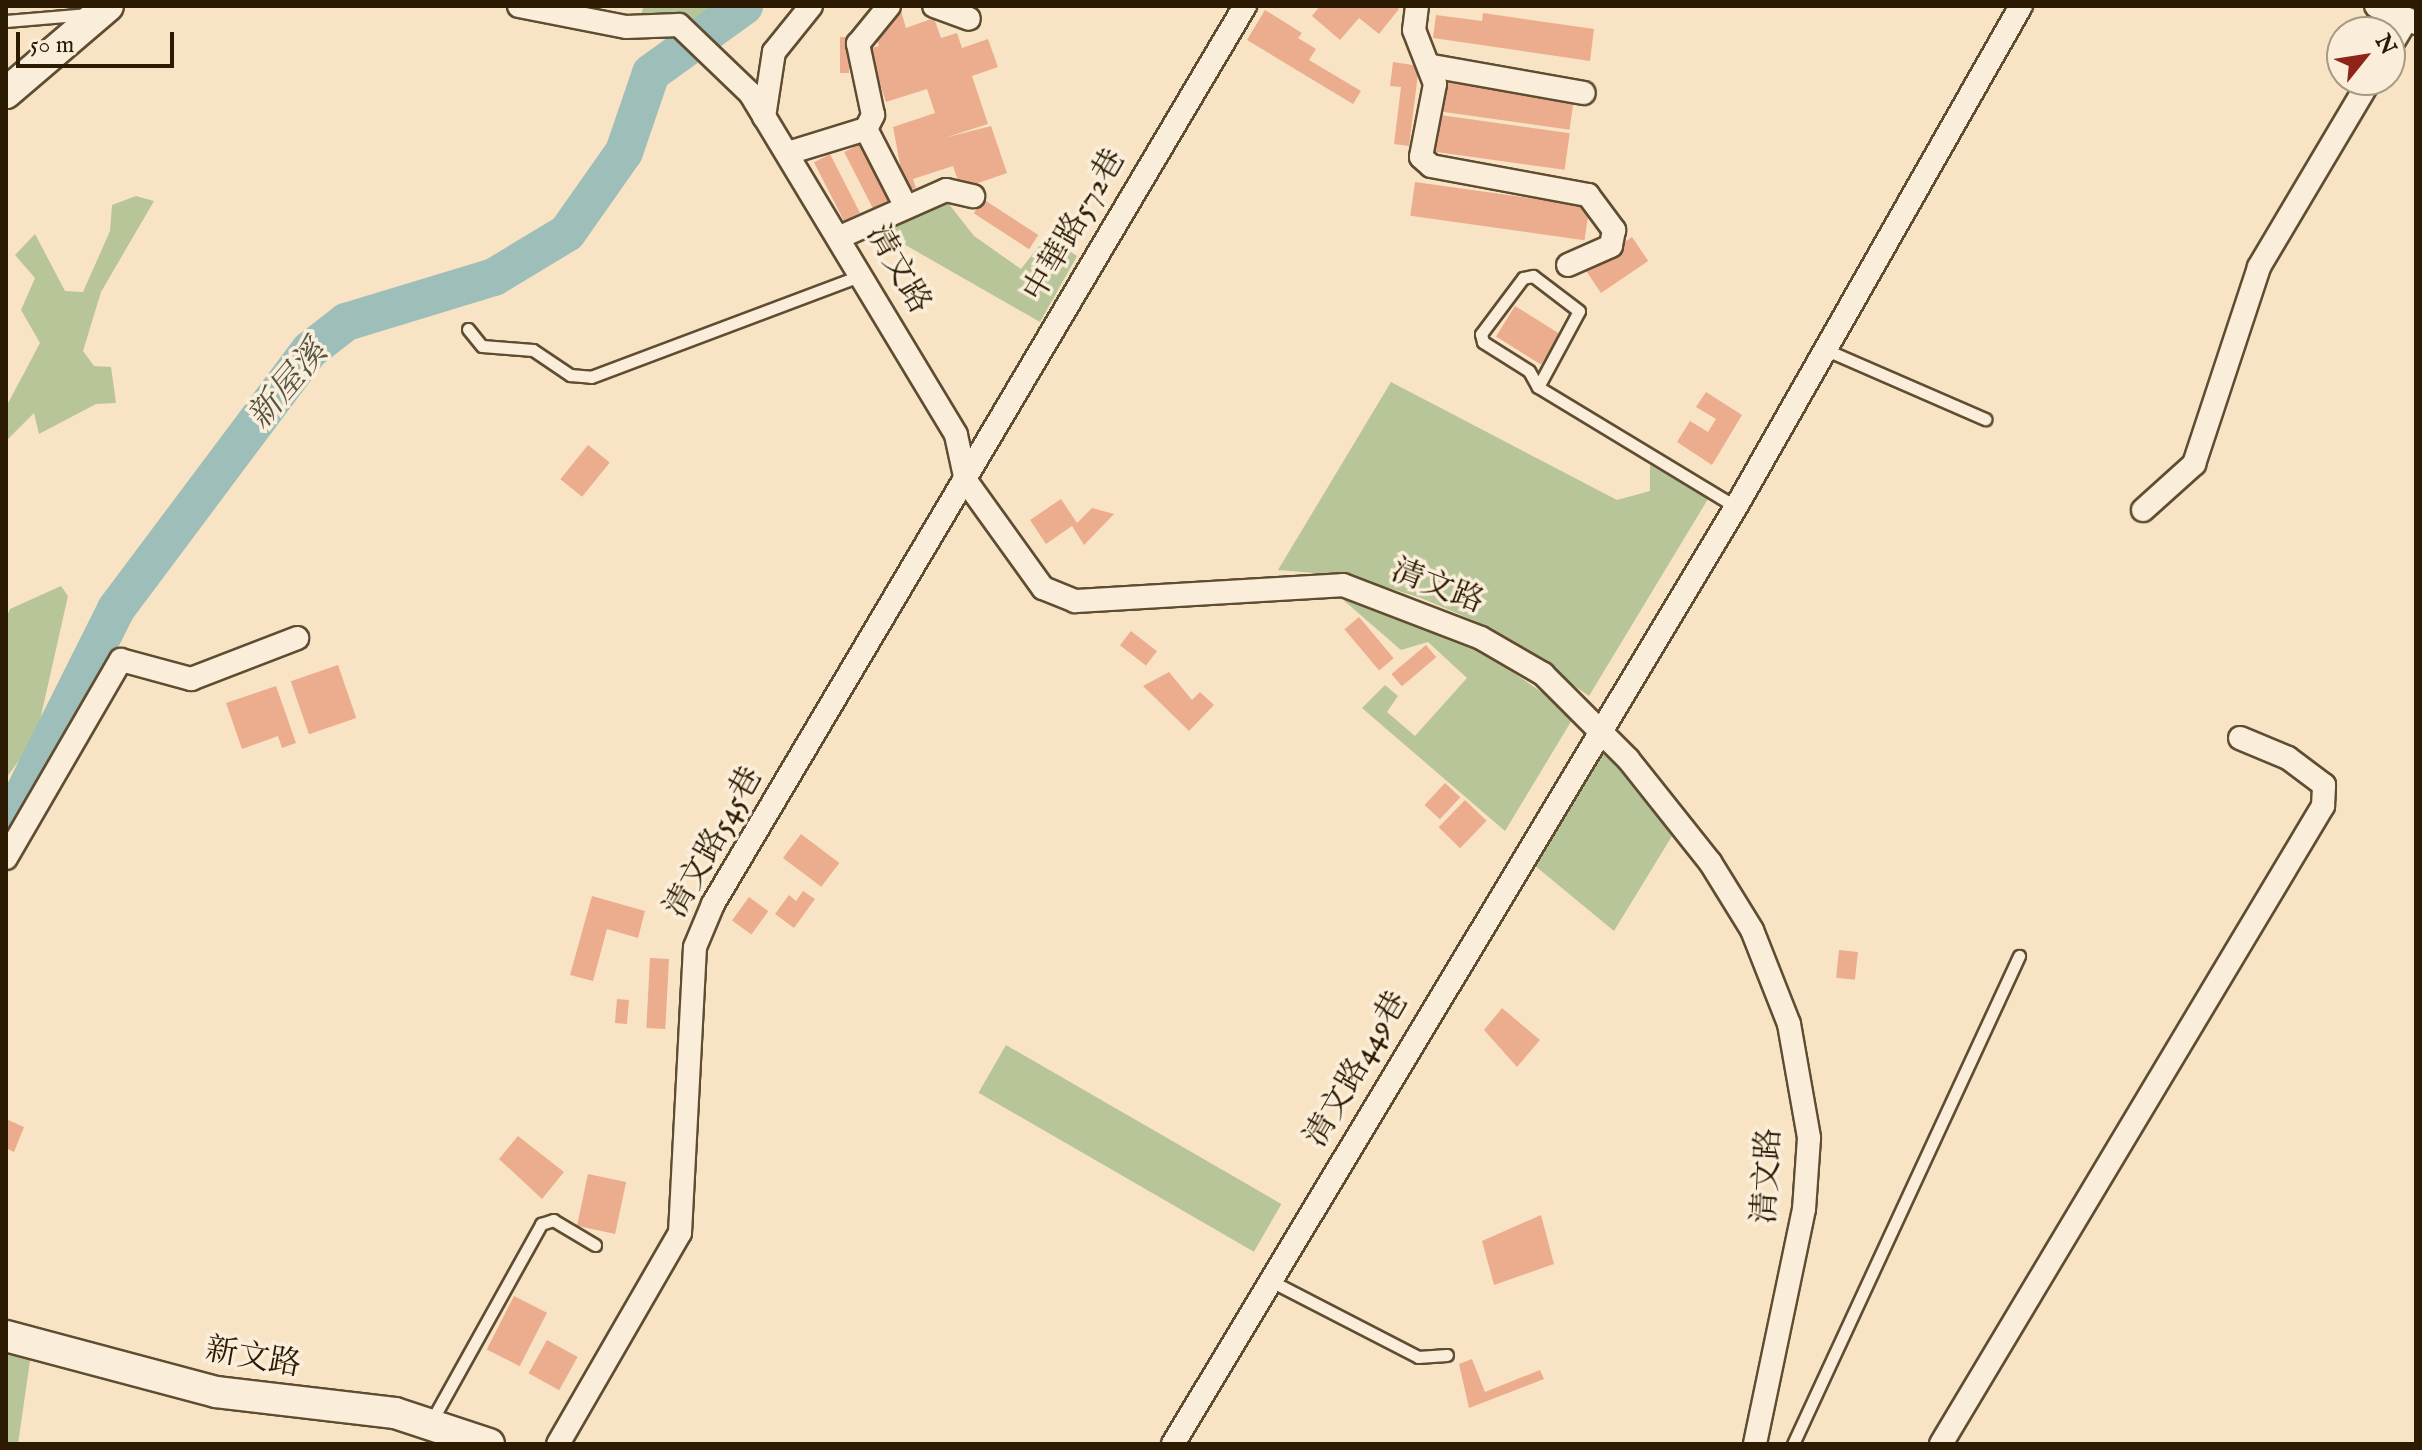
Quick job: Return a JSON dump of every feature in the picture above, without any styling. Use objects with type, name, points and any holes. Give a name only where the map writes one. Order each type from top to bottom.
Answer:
[{"type":"street","name":"清文路","points":[[519,6],[685,30],[736,80],[788,153],[956,435],[966,481],[1043,588],[1075,601],[1343,585],[1481,638],[1543,674],[1601,730],[1710,862],[1752,930],[1789,1024],[1809,1138],[1804,1209],[1755,1444]]},
{"type":"street","points":[[764,117],[774,52],[811,6]]},
{"type":"street","points":[[788,153],[866,129],[873,115],[858,44],[889,6]]},
{"type":"street","points":[[934,6],[969,19]]},
{"type":"street","name":"中華路572巷","points":[[966,481],[1245,6]]},
{"type":"street","points":[[1417,6],[1414,30],[1432,66],[1435,84],[1421,157],[1431,166],[1588,195],[1614,230],[1611,246],[1568,265]]},
{"type":"street","name":"清文路449巷","points":[[1173,1444],[1736,507],[2021,6]]},
{"type":"street","points":[[2376,6],[2411,21]]},
{"type":"street","points":[[6,93],[102,10]]},
{"type":"street","points":[[1432,66],[1584,93]]},
{"type":"street","points":[[2143,510],[2194,464],[2259,267],[2361,96]]},
{"type":"street","points":[[866,129],[905,205]]},
{"type":"street","points":[[840,237],[905,205],[946,190],[973,196]]},
{"type":"street","name":"清文路545巷","points":[[558,1444],[680,1233],[695,947],[713,904],[966,481]]},
{"type":"street","points":[[6,858],[121,660],[191,679],[297,638]]},
{"type":"street","points":[[1941,1444],[2323,806],[2324,785],[2288,758],[2240,738]]},
{"type":"street","name":"新文路","points":[[6,1336],[216,1392],[430,1423],[489,1444]]},
{"type":"lane","points":[[6,21],[102,10]]},
{"type":"lane","points":[[468,329],[482,346],[533,350],[570,375],[591,377],[863,275]]},
{"type":"lane","points":[[1538,387],[1579,311],[1533,276],[1523,278],[1481,334],[1538,387],[1736,507]]},
{"type":"lane","points":[[1824,349],[1985,419]]},
{"type":"lane","points":[[1793,1444],[2019,956]]},
{"type":"lane","points":[[430,1423],[541,1224],[553,1220],[595,1245]]},
{"type":"lane","points":[[1271,1281],[1418,1357],[1447,1355]]},
{"type":"green space","points":[[644,6],[732,6],[694,26],[667,12],[641,14]]},
{"type":"green space","points":[[136,196],[154,201],[101,292],[83,351],[94,366],[111,367],[116,403],[96,404],[39,434],[34,413],[6,441],[6,407],[40,343],[21,310],[35,278],[15,255],[35,234],[65,291],[83,292],[110,231],[112,205]]},
{"type":"green space","points":[[945,199],[974,236],[1021,269],[1047,236],[1077,256],[1040,322],[874,227]]},
{"type":"green space","points":[[1391,382],[1617,500],[1650,491],[1650,465],[1708,499],[1589,696],[1489,627],[1421,598],[1350,576],[1278,570]]},
{"type":"green space","points":[[61,586],[68,596],[36,738],[6,778],[6,618],[10,609]]},
{"type":"green space","points":[[1342,599],[1479,649],[1575,715],[1505,831],[1362,708],[1385,685],[1398,696],[1387,712],[1415,736],[1467,678],[1428,642],[1401,650]]},
{"type":"green space","points":[[1589,732],[1672,836],[1614,931],[1517,851]]},
{"type":"green space","points":[[1006,1045],[1281,1204],[1254,1252],[978,1093]]},
{"type":"green space","points":[[6,1340],[32,1347],[18,1444],[6,1444]]},
{"type":"building","points":[[1320,6],[1396,6],[1399,9],[1379,34],[1359,18],[1340,40],[1312,16]]},
{"type":"building","points":[[1265,10],[1302,33],[1298,38],[1316,49],[1309,60],[1361,91],[1353,104],[1247,40]]},
{"type":"building","points":[[901,11],[906,28],[934,18],[941,38],[957,33],[962,48],[988,39],[998,67],[972,76],[988,124],[944,138],[991,126],[1007,173],[961,189],[953,166],[913,179],[916,188],[905,191],[893,127],[935,113],[927,89],[886,102],[868,49],[879,46],[873,30],[882,17]]},
{"type":"building","points":[[1483,13],[1594,29],[1590,61],[1433,38],[1436,15],[1482,21]]},
{"type":"building","points":[[840,37],[849,37],[849,73],[840,73]]},
{"type":"building","points":[[1393,62],[1419,66],[1409,146],[1394,144],[1401,87],[1390,86]]},
{"type":"building","points":[[1446,82],[1574,100],[1570,130],[1442,112]]},
{"type":"building","points":[[1440,115],[1570,133],[1565,170],[1435,152]]},
{"type":"building","points":[[862,143],[891,199],[873,208],[844,152]]},
{"type":"building","points":[[830,154],[860,213],[844,221],[814,162]]},
{"type":"building","points":[[1415,182],[1589,206],[1585,240],[1410,216]]},
{"type":"building","points":[[983,199],[1038,235],[1029,249],[974,213]]},
{"type":"building","points":[[1632,237],[1648,261],[1601,293],[1585,269]]},
{"type":"building","points":[[1515,306],[1560,334],[1541,365],[1496,337]]},
{"type":"building","points":[[1706,392],[1742,415],[1712,465],[1677,442],[1690,421],[1708,432],[1716,419],[1696,407]]},
{"type":"building","points":[[588,445],[610,463],[582,497],[560,479]]},
{"type":"building","points":[[1061,499],[1077,523],[1092,508],[1114,514],[1084,545],[1072,526],[1046,544],[1030,520]]},
{"type":"building","points":[[1359,617],[1394,658],[1379,671],[1344,629]]},
{"type":"building","points":[[1131,631],[1157,651],[1146,666],[1120,645]]},
{"type":"building","points":[[1426,645],[1436,657],[1402,686],[1392,674]]},
{"type":"building","points":[[338,665],[356,718],[309,734],[291,681]]},
{"type":"building","points":[[1169,672],[1192,700],[1200,692],[1214,705],[1189,731],[1143,686]]},
{"type":"building","points":[[276,686],[296,743],[282,748],[278,736],[242,749],[226,703]]},
{"type":"building","points":[[1445,783],[1460,797],[1440,819],[1425,805]]},
{"type":"building","points":[[1465,800],[1487,821],[1460,848],[1439,827]]},
{"type":"building","points":[[801,834],[839,863],[821,887],[783,858]]},
{"type":"building","points":[[803,891],[815,899],[794,928],[775,914],[789,895],[796,901]]},
{"type":"building","points":[[592,896],[645,911],[638,938],[607,929],[593,981],[570,975]]},
{"type":"building","points":[[749,897],[768,911],[751,935],[732,920]]},
{"type":"building","points":[[1839,950],[1858,952],[1855,980],[1836,978]]},
{"type":"building","points":[[650,958],[669,959],[665,1029],[646,1028]]},
{"type":"building","points":[[617,999],[629,1000],[627,1024],[615,1023]]},
{"type":"building","points":[[1502,1008],[1540,1040],[1517,1067],[1484,1030]]},
{"type":"building","points":[[6,1119],[24,1127],[14,1152],[6,1148]]},
{"type":"building","points":[[518,1136],[564,1172],[542,1199],[499,1159]]},
{"type":"building","points":[[588,1174],[626,1182],[615,1234],[577,1226]]},
{"type":"building","points":[[1541,1215],[1554,1264],[1494,1285],[1482,1241]]},
{"type":"building","points":[[514,1296],[547,1313],[520,1366],[487,1349]]},
{"type":"building","points":[[547,1340],[578,1357],[559,1390],[529,1373]]},
{"type":"building","points":[[1472,1359],[1485,1392],[1540,1370],[1544,1379],[1469,1408],[1459,1364]]},
{"type":"waterway","name":"新屋溪","points":[[6,829],[116,609],[310,350],[346,322],[494,277],[567,233],[624,152],[651,73],[744,6]]}]
